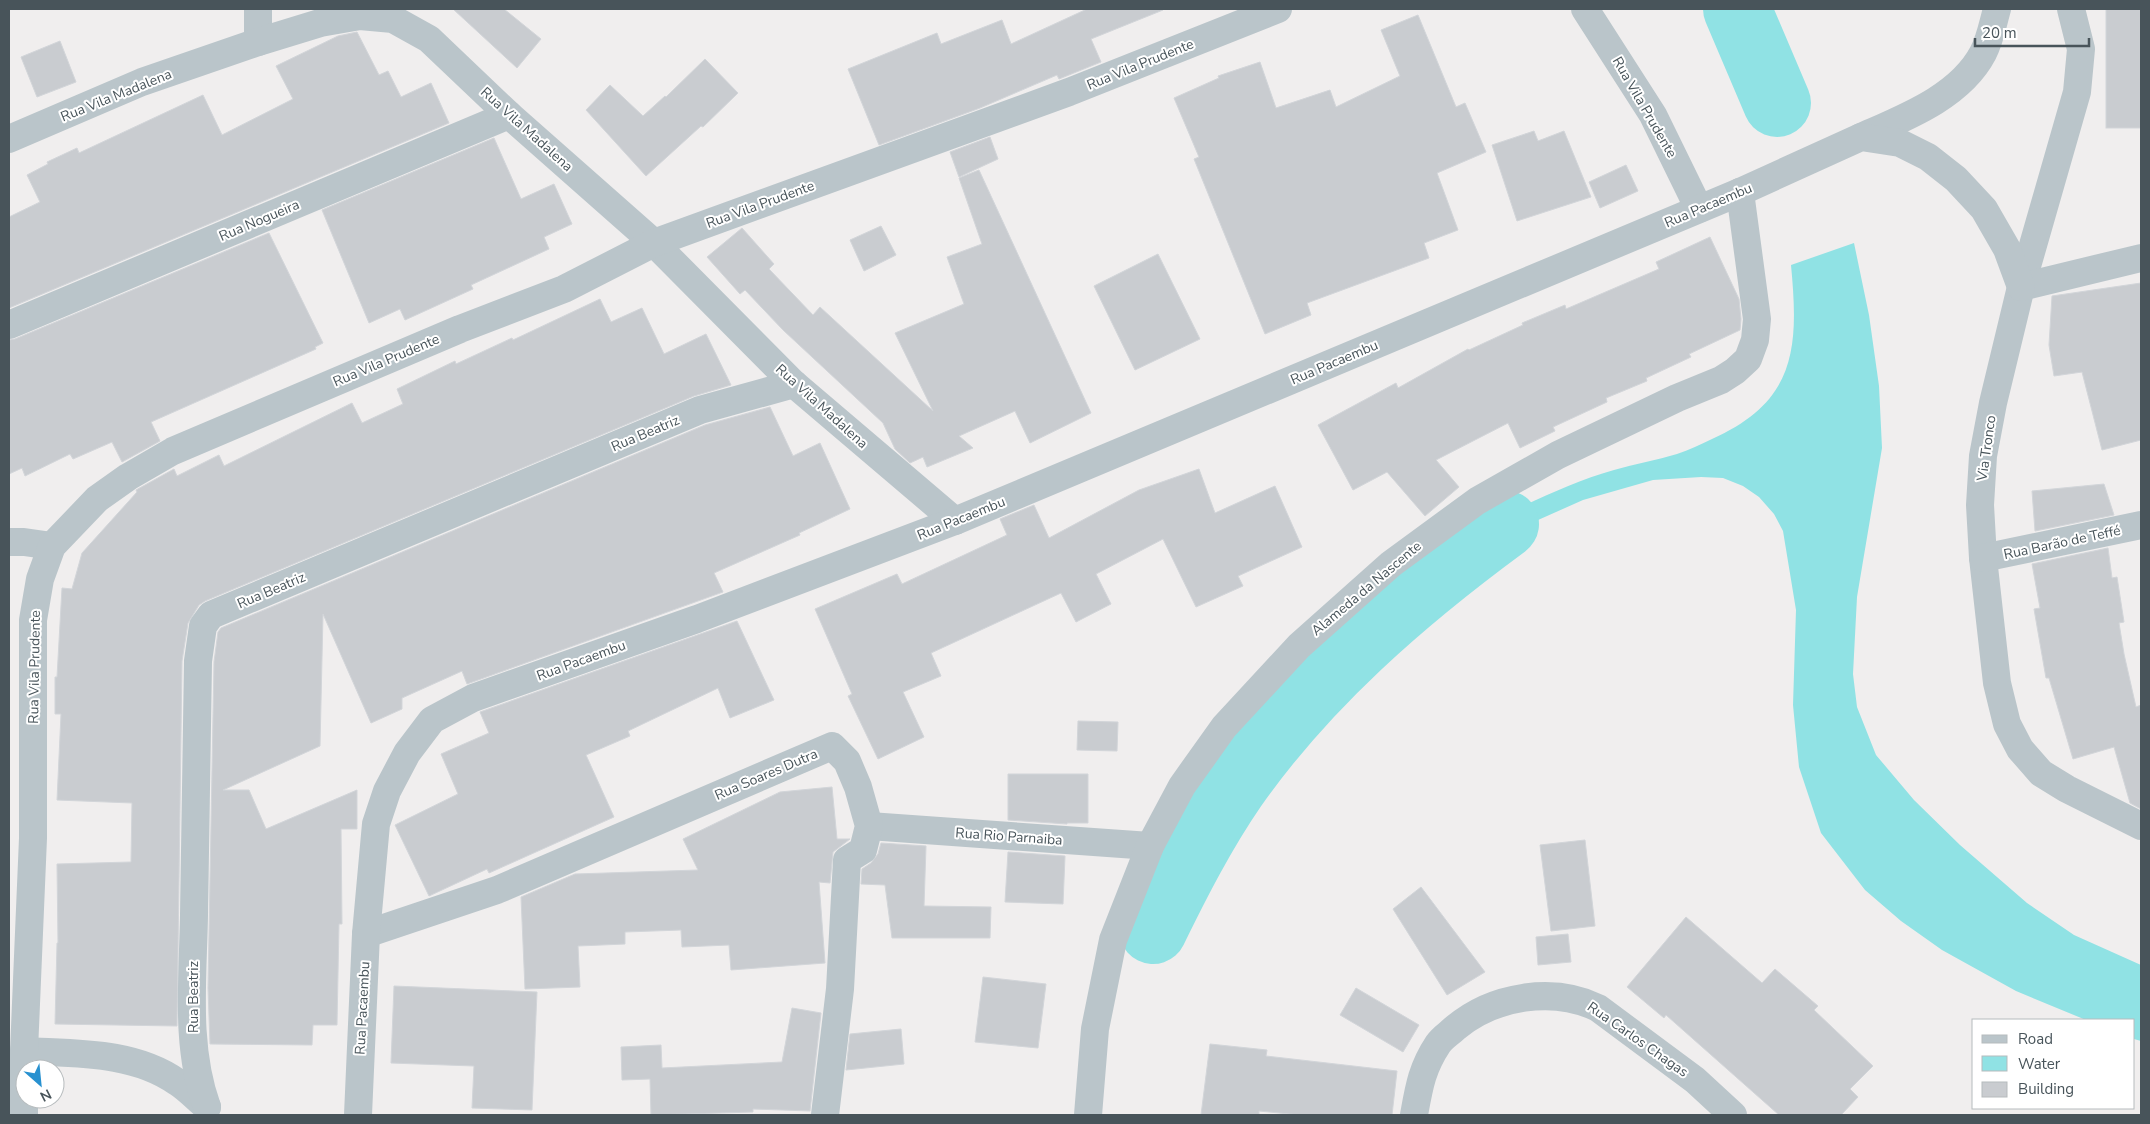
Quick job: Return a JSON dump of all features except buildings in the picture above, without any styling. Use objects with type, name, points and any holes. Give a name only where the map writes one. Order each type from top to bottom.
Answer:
[{"type":"street","points":[[258,9],[258,42]]},
{"type":"street","name":"Rua Vila Prudente","points":[[24,1115],[24,1050],[33,838],[33,620],[40,579],[52,546],[97,499],[128,477],[173,451],[460,329],[564,289],[654,243],[1069,92],[1278,9]]},
{"type":"street","name":"Rua Vila Prudente","points":[[1585,9],[1653,116],[1700,209]]},
{"type":"street","name":"Rua Pacaembu","points":[[358,1115],[366,934],[376,824],[387,791],[407,753],[432,720],[474,698],[697,619],[955,521],[1700,209],[1915,114],[1936,101],[1973,68],[1984,53],[1997,9]]},
{"type":"street","name":"Via Tronco","points":[[2070,9],[2081,49],[2077,92],[2021,287],[1993,403],[1983,456],[1980,505],[1983,558],[1997,683],[2007,724],[2020,749],[2041,773],[2141,826]]},
{"type":"street","name":"Rua Vila Madalena","points":[[9,139],[142,82],[320,22],[360,16],[393,19],[429,39],[509,115],[654,243],[794,384],[955,521]]},
{"type":"street","name":"Rua Nogueira","points":[[9,325],[509,115]]},
{"type":"street","points":[[1861,137],[1900,143],[1928,157],[1956,179],[1984,209],[2007,249],[2021,287],[2141,258]]},
{"type":"street","name":"Alameda da Nascente","points":[[1088,1115],[1095,1029],[1114,940],[1150,846],[1182,786],[1224,727],[1299,646],[1391,564],[1477,501],[1558,455],[1677,398],[1721,380],[1748,359],[1755,340],[1757,319],[1740,192]]},
{"type":"street","name":"Rua Beatriz","points":[[212,1111],[198,1084],[194,1064],[192,1000],[198,661],[203,626],[211,616],[700,410],[794,384]]},
{"type":"street","name":"Rua Barão de Teffé","points":[[1983,558],[2141,525]]},
{"type":"street","points":[[9,542],[52,546]]},
{"type":"street","name":"Rua Soares Dutra","points":[[366,934],[497,890],[832,746],[847,761],[858,787],[868,826],[862,850],[847,860],[840,989],[826,1115]]},
{"type":"street","points":[[2110,811],[2141,804]]},
{"type":"street","name":"Rua Rio Parnaiba","points":[[868,826],[1150,846]]},
{"type":"street","name":"Rua Carlos Chagas","points":[[1414,1115],[1420,1078],[1439,1042],[1469,1016],[1507,1000],[1548,996],[1584,1001],[1598,1008],[1695,1080],[1734,1115]]},
{"type":"street","name":"Rua Beatriz","points":[[24,1050],[117,1058],[144,1065],[177,1082],[212,1111]]},
{"type":"water","points":[[1854,243],[1869,315],[1879,386],[1882,448],[1857,597],[1853,674],[1857,707],[1876,755],[1914,800],[1960,845],[2027,903],[2074,935],[2141,965],[2141,1041],[2135,1039],[2135,1019],[2084,1019],[2016,991],[1942,950],[1901,921],[1865,890],[1821,833],[1799,767],[1793,705],[1796,610],[1783,531],[1774,514],[1759,497],[1743,486],[1723,478],[1701,477],[1653,480],[1583,500],[1509,533],[1502,516],[1585,479],[1681,452],[1712,439],[1740,424],[1761,408],[1776,389],[1786,369],[1792,347],[1794,322],[1791,265]]},
{"type":"waterway","points":[[1737,9],[1777,103]]},
{"type":"waterway","points":[[1153,930],[1190,857],[1211,821],[1261,749],[1292,713],[1324,678],[1393,613],[1505,524]]}]
